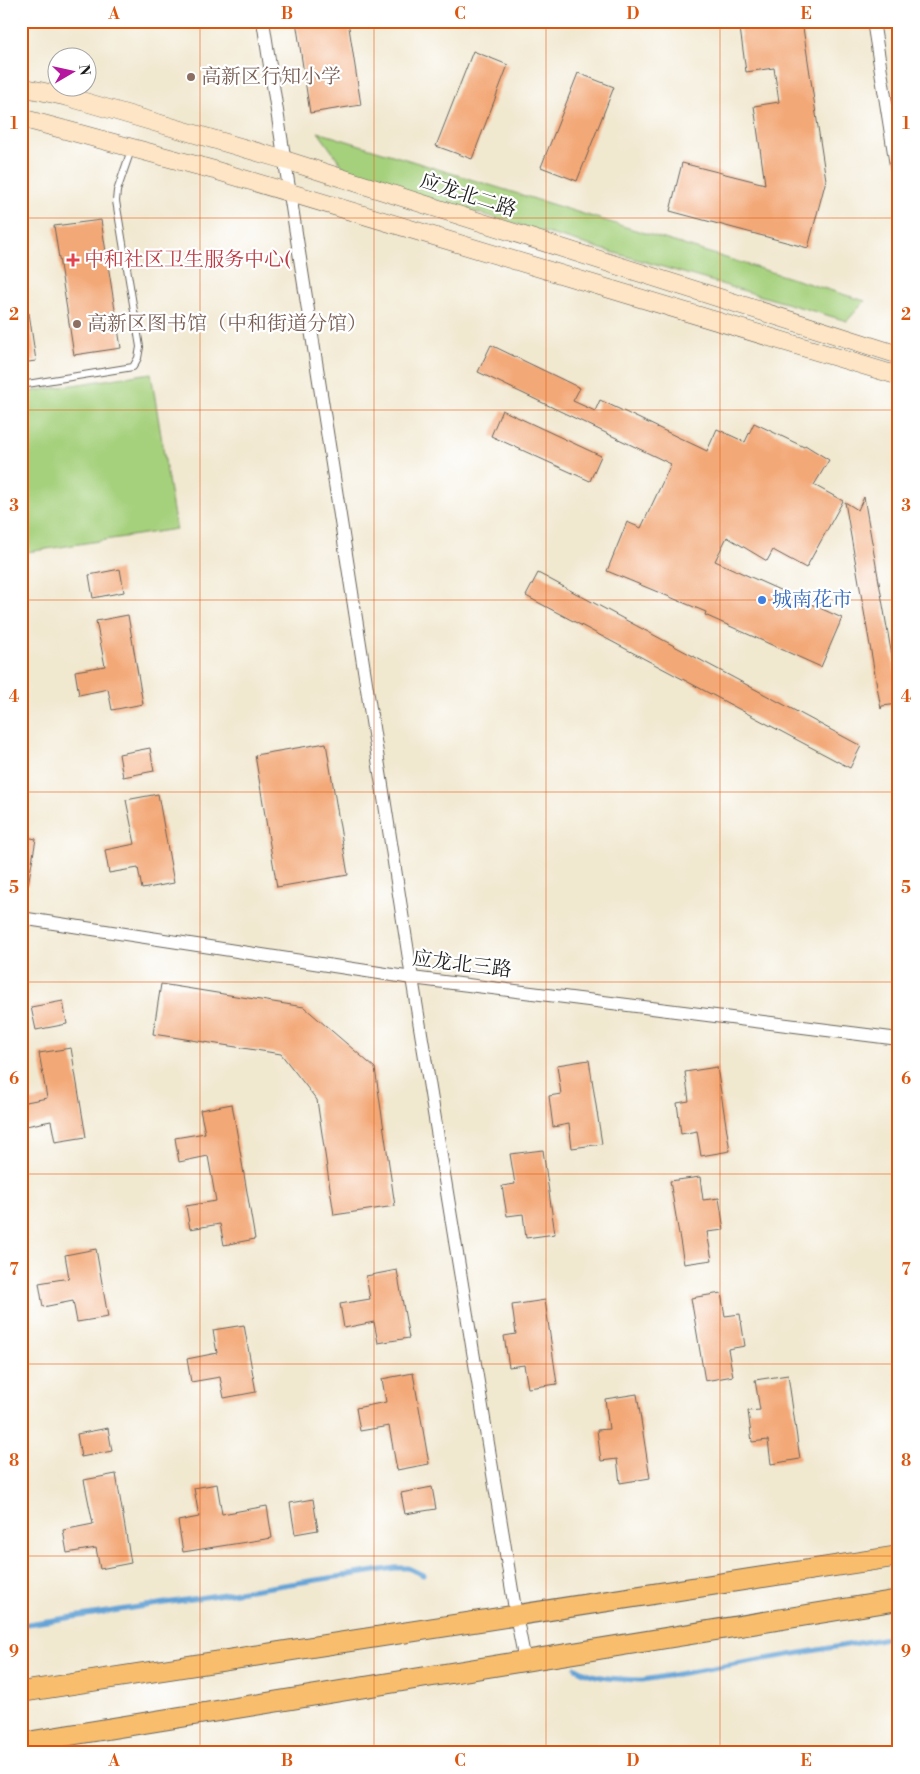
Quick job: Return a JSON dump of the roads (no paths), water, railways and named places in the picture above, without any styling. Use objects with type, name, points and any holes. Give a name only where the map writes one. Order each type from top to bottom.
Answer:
[{"type":"main road","name":"应龙北二路","points":[[22,82],[285,160],[899,355]]},
{"type":"main road","points":[[21,118],[290,193],[899,376]]},
{"type":"main road","points":[[21,1692],[899,1556]]},
{"type":"main road","points":[[21,1743],[899,1600]]},
{"type":"street","points":[[262,21],[412,978],[525,1661]]},
{"type":"street","points":[[873,21],[899,184]]},
{"type":"street","name":"应龙北三路","points":[[21,918],[412,978],[899,1039]]},
{"type":"lane","points":[[21,385],[133,367],[138,358],[140,347],[116,201],[117,191],[132,148]]},
{"type":"waterway","points":[[21,1625],[395,1568],[408,1568],[423,1575]]},
{"type":"waterway","points":[[576,1668],[600,1677],[643,1680],[899,1636]]},
{"type":"place","name":"高新区行知小学","points":[[191,77]]},
{"type":"place","name":"中和社区卫生服务中心(","points":[[73,260]]},
{"type":"place","name":"高新区图书馆（中和街道分馆）","points":[[77,324]]},
{"type":"place","name":"城南花市","points":[[762,600]]}]
